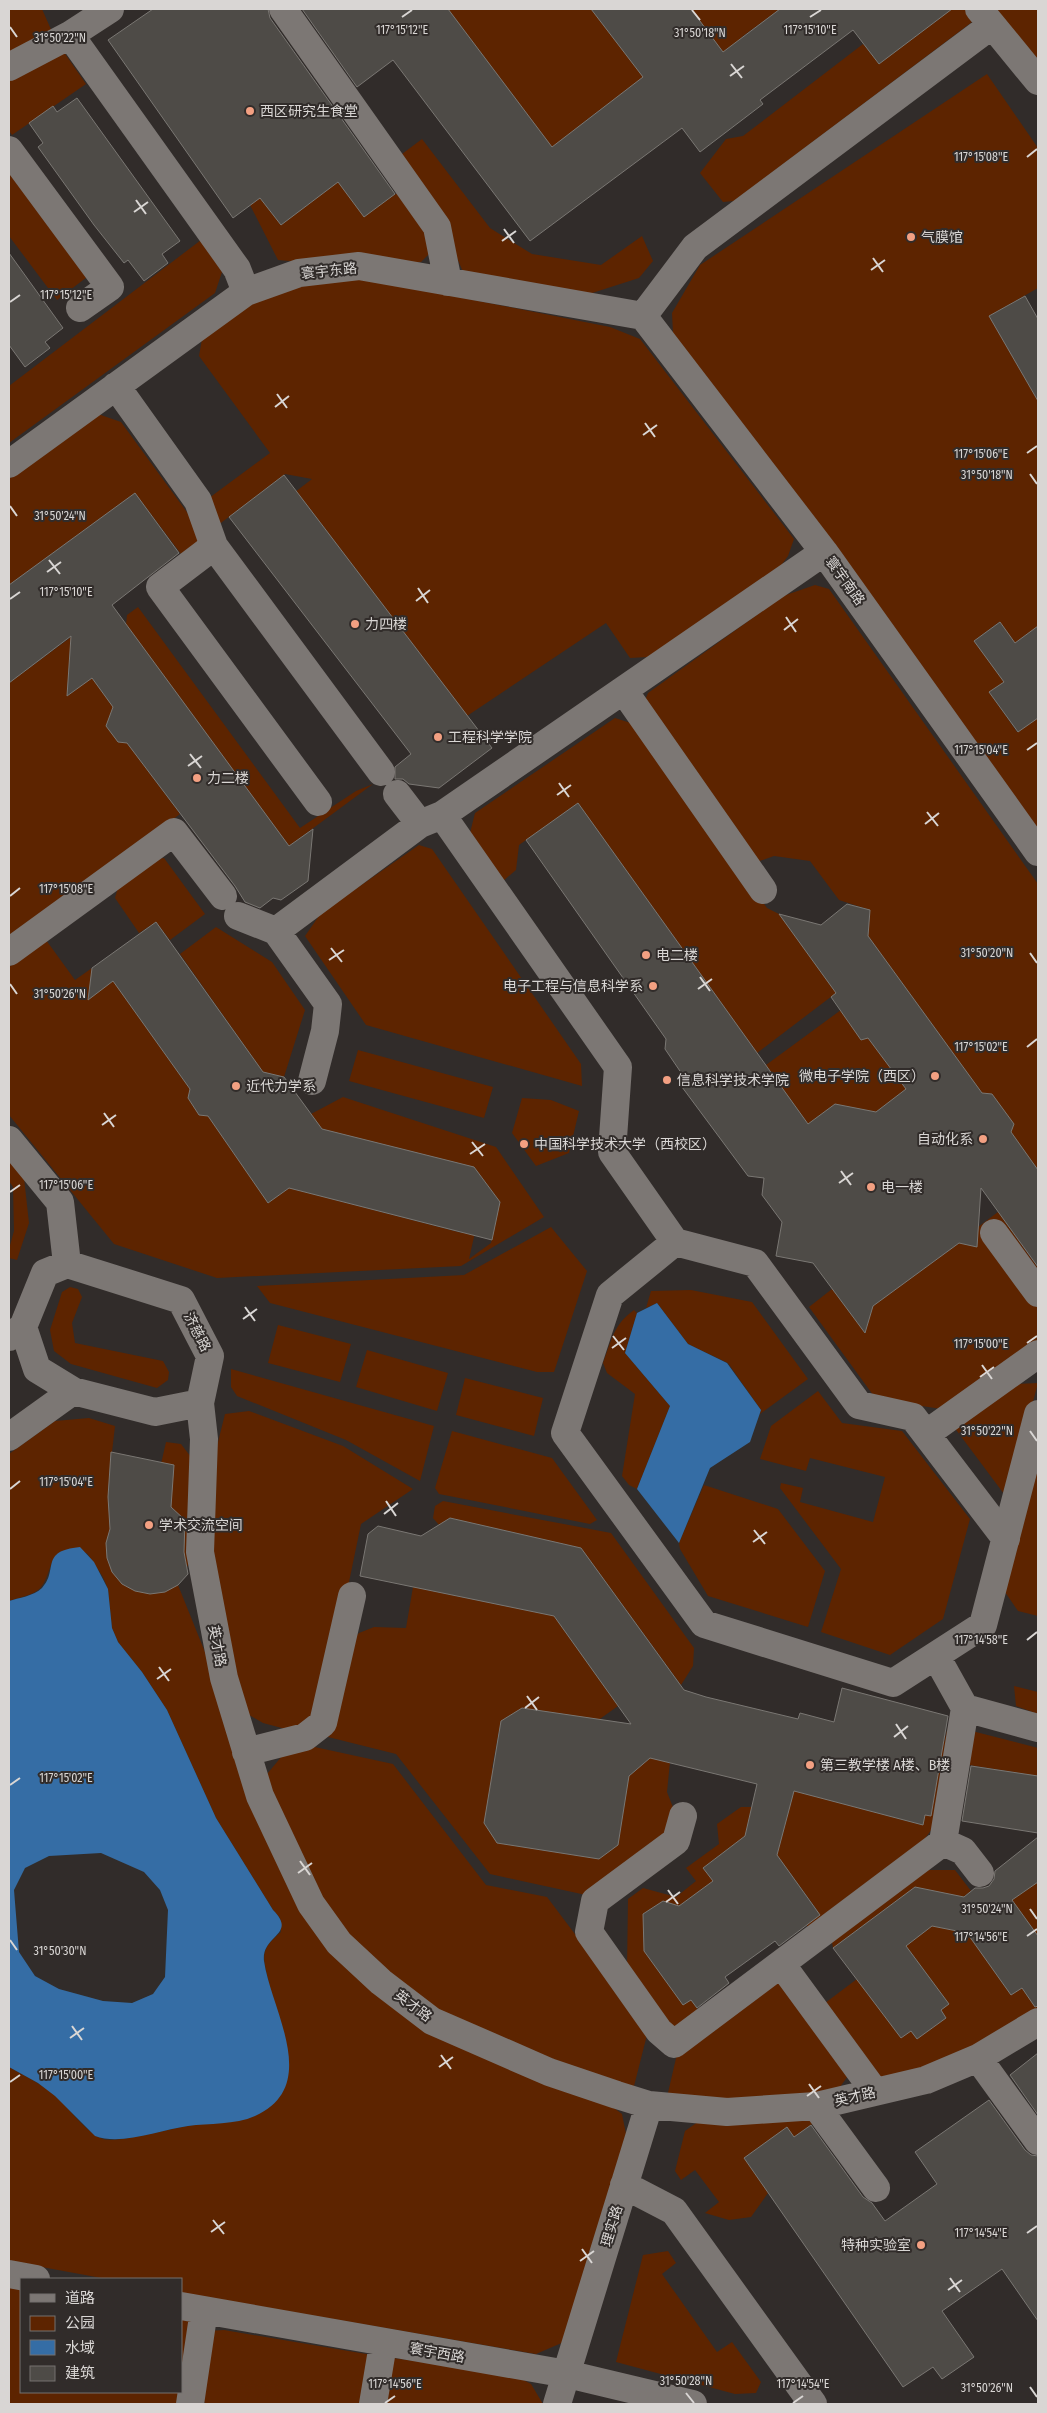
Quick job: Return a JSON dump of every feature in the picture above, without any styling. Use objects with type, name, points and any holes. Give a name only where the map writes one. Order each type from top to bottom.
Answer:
[{"type":"street","points":[[9,67],[70,35],[110,9]]},
{"type":"street","points":[[283,9],[437,227],[448,282]]},
{"type":"street","points":[[642,316],[695,247],[986,17],[1038,81]]},
{"type":"street","points":[[70,35],[238,268],[246,292]]},
{"type":"street","points":[[9,150],[110,287],[80,308]]},
{"type":"street","name":"寰宇东路","points":[[9,464],[246,292],[299,273],[359,266],[642,316]]},
{"type":"street","name":"寰宇南路","points":[[642,316],[824,552],[1038,852]]},
{"type":"street","points":[[116,386],[198,501],[214,546],[381,772]]},
{"type":"street","points":[[214,546],[160,587],[318,802]]},
{"type":"street","points":[[276,931],[431,820],[624,691],[824,552]]},
{"type":"street","points":[[624,691],[764,890]]},
{"type":"street","points":[[398,794],[431,820],[618,1067],[612,1152],[675,1242],[755,1263],[859,1405],[913,1417],[1006,1539]]},
{"type":"street","points":[[9,952],[174,832],[231,906],[276,931],[328,1004],[325,1031],[312,1081]]},
{"type":"street","points":[[9,1140],[60,1202],[67,1264],[45,1273],[16,1332],[37,1369],[73,1391],[154,1412],[200,1404]]},
{"type":"street","points":[[994,1233],[1038,1293]]},
{"type":"street","points":[[675,1242],[610,1295],[565,1434],[704,1624],[893,1683],[936,1656],[983,1625],[1038,1414]]},
{"type":"street","name":"济慈路","points":[[67,1264],[181,1300],[210,1356],[200,1404]]},
{"type":"street","points":[[926,1434],[1038,1354]]},
{"type":"street","points":[[9,1437],[73,1391]]},
{"type":"street","name":"英才路","points":[[200,1404],[204,1439],[200,1552],[224,1678],[260,1796],[311,1904],[339,1943],[382,1982],[432,2021],[490,2048],[549,2072],[649,2105],[727,2112],[816,2106],[926,2080],[978,2058],[1038,2022]]},
{"type":"street","points":[[246,1752],[305,1737],[323,1723],[352,1596]]},
{"type":"street","points":[[683,1816],[676,1840],[595,1901],[589,1932],[659,2031],[674,2044],[943,1842],[965,1708],[936,1656]]},
{"type":"street","points":[[965,1708],[1038,1728]]},
{"type":"street","points":[[943,1842],[963,1851],[980,1873]]},
{"type":"street","points":[[782,1964],[875,2092]]},
{"type":"street","points":[[978,2058],[1038,2141]]},
{"type":"street","name":"理实路","points":[[557,2404],[649,2105]]},
{"type":"street","points":[[816,2106],[876,2188]]},
{"type":"street","points":[[624,2186],[674,2211],[813,2404]]},
{"type":"street","points":[[9,2274],[31,2278]]},
{"type":"street","points":[[190,2404],[193,2308]]},
{"type":"street","name":"寰宇西路","points":[[193,2308],[383,2344],[567,2374],[692,2404]]},
{"type":"street","points":[[373,2404],[383,2344]]},
{"type":"green space","points":[[9,9],[42,9],[53,34],[9,57]]},
{"type":"green space","points":[[448,9],[591,9],[647,82],[597,112],[555,152]]},
{"type":"green space","points":[[691,9],[780,9],[743,36],[727,57]]},
{"type":"green space","points":[[937,9],[971,9],[972,22],[734,201],[723,202],[700,173],[726,139],[743,136],[863,44],[879,64],[943,16]]},
{"type":"green space","points":[[994,9],[1038,9],[1038,65]]},
{"type":"green space","points":[[61,48],[86,84],[12,135],[9,131],[9,77]]},
{"type":"green space","points":[[987,74],[1038,148],[1038,288],[989,316],[1038,401],[1038,627],[1015,643],[999,622],[974,641],[1004,682],[989,692],[1017,732],[1038,718],[1038,834],[673,333],[672,313],[700,265]]},
{"type":"green space","points":[[422,139],[490,228],[532,254],[601,265],[642,236],[653,261],[639,278],[589,294],[464,274],[457,258],[398,157]]},
{"type":"green space","points":[[9,164],[91,274],[57,300],[9,236]]},
{"type":"green space","points":[[338,182],[364,216],[400,191],[434,249],[421,262],[300,262],[278,260],[250,205],[260,198],[281,225]]},
{"type":"green space","points":[[201,240],[222,272],[215,293],[9,443],[9,386]]},
{"type":"green space","points":[[357,277],[610,327],[640,339],[794,539],[788,556],[771,579],[648,657],[630,658],[606,623],[467,716],[304,501],[293,509],[286,499],[312,479],[285,474],[213,529],[209,498],[270,453],[199,356],[202,339],[265,294],[319,280]]},
{"type":"green space","points":[[98,414],[121,422],[200,530],[199,551],[181,554],[135,493],[9,585],[9,479]]},
{"type":"green space","points":[[815,585],[829,589],[1038,884],[1038,1170],[868,936],[870,910],[839,900],[810,861],[774,856],[751,864],[644,703],[648,693],[783,596]]},
{"type":"green space","points":[[138,607],[300,828],[356,791],[373,784],[289,846],[126,625],[127,615]]},
{"type":"green space","points":[[82,629],[69,667],[67,696],[92,678],[113,707],[106,726],[118,742],[127,743],[180,814],[9,941],[9,683]]},
{"type":"green space","points":[[615,718],[637,725],[767,908],[779,914],[836,993],[757,1053],[578,803],[519,845],[516,870],[503,881],[470,833],[475,813]]},
{"type":"green space","points":[[419,845],[432,849],[581,1064],[582,1086],[366,1025],[305,936],[321,913]]},
{"type":"green space","points":[[164,858],[205,914],[170,940],[156,922],[139,933],[115,898],[120,880],[146,860]]},
{"type":"green space","points":[[216,927],[272,962],[305,1010],[284,1077],[263,1072],[180,954]]},
{"type":"green space","points":[[46,940],[75,980],[92,968],[88,999],[113,981],[190,1089],[188,1098],[199,1115],[208,1116],[268,1203],[289,1188],[462,1233],[465,1225],[476,1228],[469,1259],[491,1243],[500,1202],[474,1167],[322,1129],[311,1114],[343,1097],[496,1147],[544,1217],[461,1266],[217,1278],[114,1244],[9,1115],[9,967]]},
{"type":"green space","points":[[845,1007],[861,1040],[868,1038],[906,1089],[876,1112],[835,1104],[808,1124],[766,1065]]},
{"type":"green space","points":[[358,1050],[493,1087],[484,1118],[349,1081]]},
{"type":"green space","points":[[522,1098],[551,1100],[579,1111],[569,1153],[536,1166],[512,1133]]},
{"type":"green space","points":[[9,1160],[24,1178],[29,1223],[17,1260],[9,1258],[9,1249],[14,1231],[13,1187],[9,1181]]},
{"type":"green space","points":[[998,1212],[1038,1268],[1038,1345],[948,1410],[876,1399],[809,1307],[832,1289],[865,1333],[873,1306],[959,1243],[977,1247],[978,1227]]},
{"type":"green space","points":[[551,1227],[587,1271],[554,1372],[537,1372],[270,1303],[257,1286],[464,1275]]},
{"type":"green space","points":[[70,1287],[78,1289],[82,1297],[72,1323],[75,1343],[163,1361],[169,1372],[168,1380],[157,1388],[71,1364],[54,1351],[50,1330],[62,1292]]},
{"type":"green space","points":[[691,1290],[752,1302],[808,1379],[760,1414],[761,1410],[728,1363],[688,1344],[657,1303],[646,1308],[651,1291]]},
{"type":"green space","points":[[634,1310],[637,1313],[625,1353],[670,1406],[637,1489],[629,1485],[622,1476],[635,1394],[607,1373],[603,1363],[618,1327],[627,1315]]},
{"type":"green space","points":[[278,1325],[351,1344],[340,1382],[268,1363]]},
{"type":"green space","points":[[367,1350],[448,1373],[437,1411],[356,1387]]},
{"type":"green space","points":[[231,1369],[434,1426],[420,1481],[346,1440],[237,1396],[231,1387]]},
{"type":"green space","points":[[465,1378],[543,1398],[534,1436],[456,1415]]},
{"type":"green space","points":[[1038,1383],[1007,1498],[951,1423],[1013,1384]]},
{"type":"green space","points":[[818,1391],[842,1423],[902,1431],[970,1519],[943,1619],[890,1655],[821,1632],[841,1569],[780,1488],[781,1483],[803,1488],[800,1502],[873,1522],[885,1477],[810,1458],[806,1471],[760,1459],[771,1426]]},
{"type":"green space","points":[[249,1411],[343,1446],[413,1489],[361,1524],[325,1698],[316,1719],[293,1731],[263,1723],[246,1713],[211,1579],[211,1470],[225,1414]]},
{"type":"green space","points":[[89,1418],[115,1426],[112,1452],[161,1464],[166,1442],[181,1444],[194,1461],[192,1499],[186,1521],[192,1557],[178,1585],[215,1677],[254,1804],[382,1991],[602,2099],[622,2114],[626,2134],[564,2342],[536,2354],[182,2293],[182,2278],[102,2278],[9,2261],[9,2067],[55,2095],[84,2126],[103,2139],[121,2139],[194,2125],[269,1983],[264,1954],[269,1944],[281,1932],[280,1918],[273,1910],[216,1818],[167,1710],[142,1672],[118,1642],[112,1628],[108,1589],[103,1577],[87,1553],[52,1562],[42,1586],[38,1590],[9,1601],[9,1454],[55,1421]]},
{"type":"green space","points":[[452,1431],[552,1458],[597,1520],[590,1524],[439,1494],[435,1488]]},
{"type":"green space","points":[[1038,1443],[1038,1616],[1018,1611],[1005,1592]]},
{"type":"green space","points":[[704,1485],[778,1509],[825,1571],[808,1627],[708,1596],[680,1549],[679,1543]]},
{"type":"green space","points":[[443,1501],[611,1533],[694,1648],[693,1666],[681,1685],[581,1548],[450,1518],[439,1525],[433,1518],[435,1506]]},
{"type":"green space","points":[[413,1587],[554,1616],[618,1706],[583,1731],[571,1715],[522,1708],[501,1721],[492,1768],[498,1769],[491,1785],[484,1823],[497,1843],[599,1859],[618,1845],[629,1776],[650,1758],[670,1762],[667,1792],[674,1810],[671,1830],[586,1895],[490,1874],[396,1754],[328,1737],[343,1650],[359,1633],[374,1627],[406,1628]]},
{"type":"green space","points":[[1014,1686],[1038,1692],[1038,1714],[1016,1706]]},
{"type":"green space","points":[[948,1727],[932,1829],[914,1853],[812,1932],[803,1920],[817,1910],[777,1855],[794,1791],[922,1825]]},
{"type":"green space","points":[[972,1731],[1038,1748],[1038,1776],[969,1765]]},
{"type":"green space","points":[[301,1744],[393,1764],[486,1885],[547,1897],[648,2031],[633,2090],[562,2067],[427,2009],[330,1921],[276,1804],[267,1774],[282,1756]]},
{"type":"green space","points":[[741,1807],[752,1807],[745,1836],[703,1868],[713,1881],[679,1906],[663,1901],[643,1914],[644,1951],[683,2005],[691,2000],[701,2014],[674,2033],[627,1969],[628,1899],[643,1888],[676,1897],[696,1881],[686,1868],[719,1844],[717,1824]]},
{"type":"green space","points":[[921,1870],[955,1870],[971,1891],[963,1897],[915,1887],[833,1948],[831,1936]]},
{"type":"green space","points":[[1038,1882],[1038,1936],[1012,1900]]},
{"type":"green space","points":[[932,1926],[967,1933],[1011,1995],[1022,1988],[1028,1997],[1038,1990],[1038,2009],[976,2047],[891,2082],[871,2074],[821,2006],[857,1979],[901,2038],[911,2031],[917,2039],[946,2018],[941,2010],[949,2004],[906,1946]]},
{"type":"green space","points":[[780,1974],[850,2073],[840,2087],[816,2098],[772,2100],[667,2097],[677,2054]]},
{"type":"green space","points":[[702,2119],[800,2119],[815,2122],[794,2137],[787,2128],[744,2158],[768,2193],[751,2217],[729,2220],[705,2213],[719,2202],[695,2170],[681,2180],[675,2171],[685,2131]]},
{"type":"green space","points":[[668,2251],[676,2263],[662,2274],[717,2352],[732,2342],[761,2382],[756,2393],[735,2394],[616,2362],[643,2255]]},
{"type":"green space","points":[[9,2286],[20,2289],[20,2393],[182,2393],[182,2317],[196,2319],[183,2404],[9,2404]]},
{"type":"green space","points":[[224,2330],[378,2356],[369,2404],[206,2404],[198,2395],[208,2331]]},
{"type":"green space","points":[[386,2357],[514,2375],[531,2384],[543,2404],[376,2404]]},
{"type":"water","points":[[657,1303],[688,1344],[727,1363],[761,1410],[750,1442],[710,1468],[679,1543],[637,1489],[670,1406],[625,1353],[637,1313]]},
{"type":"water","points":[[80,1547],[94,1562],[108,1589],[112,1628],[118,1642],[142,1672],[167,1710],[216,1818],[273,1910],[280,1918],[282,1925],[265,1952],[264,1961],[287,2046],[289,2067],[286,2086],[275,2103],[247,2119],[188,2126],[128,2138],[105,2139],[95,2136],[55,2096],[38,2083],[9,2067],[9,1601],[39,1591],[47,1581],[54,1557],[67,1549]],"holes":[[[101,1853],[144,1872],[160,1890],[168,1910],[165,1977],[153,1994],[132,2003],[103,2001],[59,1989],[35,1976],[19,1952],[14,1890],[25,1868],[49,1856]]]},
{"type":"building","name":"西区研究生食堂","points":[[153,9],[268,9],[270,18],[395,194],[364,217],[338,182],[281,225],[260,198],[233,218],[108,40]]},
{"type":"building","points":[[302,9],[448,9],[552,147],[643,77],[591,9],[691,9],[723,52],[780,9],[952,9],[879,64],[853,30],[760,100],[763,104],[700,152],[682,128],[530,241],[393,60],[357,87]]},
{"type":"building","points":[[77,98],[180,241],[162,254],[168,263],[144,281],[128,260],[124,263],[94,225],[38,147],[43,143],[29,123],[53,106],[57,112]]},
{"type":"building","points":[[9,253],[63,328],[45,342],[50,348],[25,367],[9,345]]},
{"type":"building","points":[[1025,296],[1038,319],[1038,401],[989,316]]},
{"type":"building","name":"力四楼","points":[[284,475],[492,748],[439,788],[409,784],[403,779],[395,779],[395,767],[411,754],[229,517]]},
{"type":"building","points":[[135,493],[179,553],[112,605],[289,846],[313,829],[308,881],[281,900],[273,898],[260,908],[245,902],[235,886],[127,743],[118,742],[106,726],[113,707],[92,678],[67,696],[71,636],[9,683],[9,585]]},
{"type":"building","points":[[1000,622],[1015,643],[1038,626],[1038,718],[1018,732],[989,692],[1004,682],[974,641]]},
{"type":"building","points":[[578,803],[808,1124],[835,1104],[876,1112],[906,1089],[868,1038],[861,1040],[831,997],[836,993],[779,914],[821,925],[847,904],[870,910],[868,936],[982,1093],[992,1094],[1014,1124],[1011,1132],[1038,1170],[1038,1267],[981,1188],[977,1247],[959,1243],[873,1306],[865,1333],[813,1263],[776,1256],[782,1222],[762,1195],[764,1178],[748,1176],[682,1087],[684,1077],[665,1049],[666,1039],[526,840]]},
{"type":"building","points":[[156,922],[263,1072],[284,1077],[322,1129],[474,1167],[500,1202],[492,1240],[289,1188],[268,1203],[208,1116],[199,1115],[188,1098],[190,1089],[113,981],[88,1000],[92,968]]},
{"type":"building","name":"学术交流空间","points":[[111,1452],[174,1465],[171,1507],[185,1520],[184,1552],[188,1574],[178,1585],[165,1592],[150,1594],[135,1591],[122,1584],[112,1572],[107,1558],[106,1543],[110,1529],[108,1497]]},
{"type":"building","name":"第三教学楼 A楼、B楼","points":[[450,1518],[581,1548],[684,1690],[798,1719],[800,1713],[834,1722],[842,1688],[948,1716],[931,1816],[925,1815],[923,1825],[794,1791],[777,1855],[820,1915],[779,1946],[775,1941],[725,1977],[729,1983],[697,2008],[691,2000],[683,2005],[644,1951],[643,1914],[663,1901],[679,1906],[713,1881],[703,1868],[745,1836],[757,1784],[650,1758],[629,1776],[618,1845],[599,1859],[497,1843],[484,1823],[501,1721],[522,1708],[631,1724],[554,1616],[360,1576],[368,1534],[378,1526],[421,1536]]},
{"type":"building","points":[[971,1766],[1038,1776],[1038,1833],[962,1821]]},
{"type":"building","points":[[1038,1837],[1038,1882],[1012,1900],[1038,1936],[1038,2006],[1035,2007],[1022,1988],[1011,1995],[967,1933],[932,1926],[906,1946],[949,2004],[941,2010],[946,2018],[917,2039],[911,2031],[901,2038],[833,1948],[915,1887],[964,1897],[975,1888],[989,1886],[994,1879],[995,1871]]},
{"type":"building","points":[[1038,2053],[1038,2115],[1010,2075]]},
{"type":"building","name":"特种实验室","points":[[989,2100],[1025,2150],[1031,2155],[1038,2156],[1038,2321],[1002,2269],[942,2311],[974,2357],[942,2379],[933,2367],[903,2387],[744,2158],[787,2127],[794,2137],[811,2125],[863,2197],[872,2203],[885,2221],[937,2184],[915,2152]]},
{"type":"place","name":"西区研究生食堂","points":[[250,111]]},
{"type":"place","name":"气膜馆","points":[[911,237]]},
{"type":"place","name":"力四楼","points":[[355,624]]},
{"type":"place","name":"工程科学学院","points":[[438,737]]},
{"type":"place","name":"力二楼","points":[[197,778]]},
{"type":"place","name":"电二楼","points":[[646,955]]},
{"type":"place","name":"电子工程与信息科学系","points":[[653,986]]},
{"type":"place","name":"微电子学院（西区）","points":[[935,1076]]},
{"type":"place","name":"信息科学技术学院","points":[[667,1080]]},
{"type":"place","name":"近代力学系","points":[[236,1086]]},
{"type":"place","name":"自动化系","points":[[983,1139]]},
{"type":"place","name":"中国科学技术大学（西校区）","points":[[524,1144]]},
{"type":"place","name":"电一楼","points":[[871,1187]]},
{"type":"place","name":"学术交流空间","points":[[149,1525]]},
{"type":"place","name":"第三教学楼 A楼、B楼","points":[[810,1765]]},
{"type":"place","name":"特种实验室","points":[[921,2245]]}]
